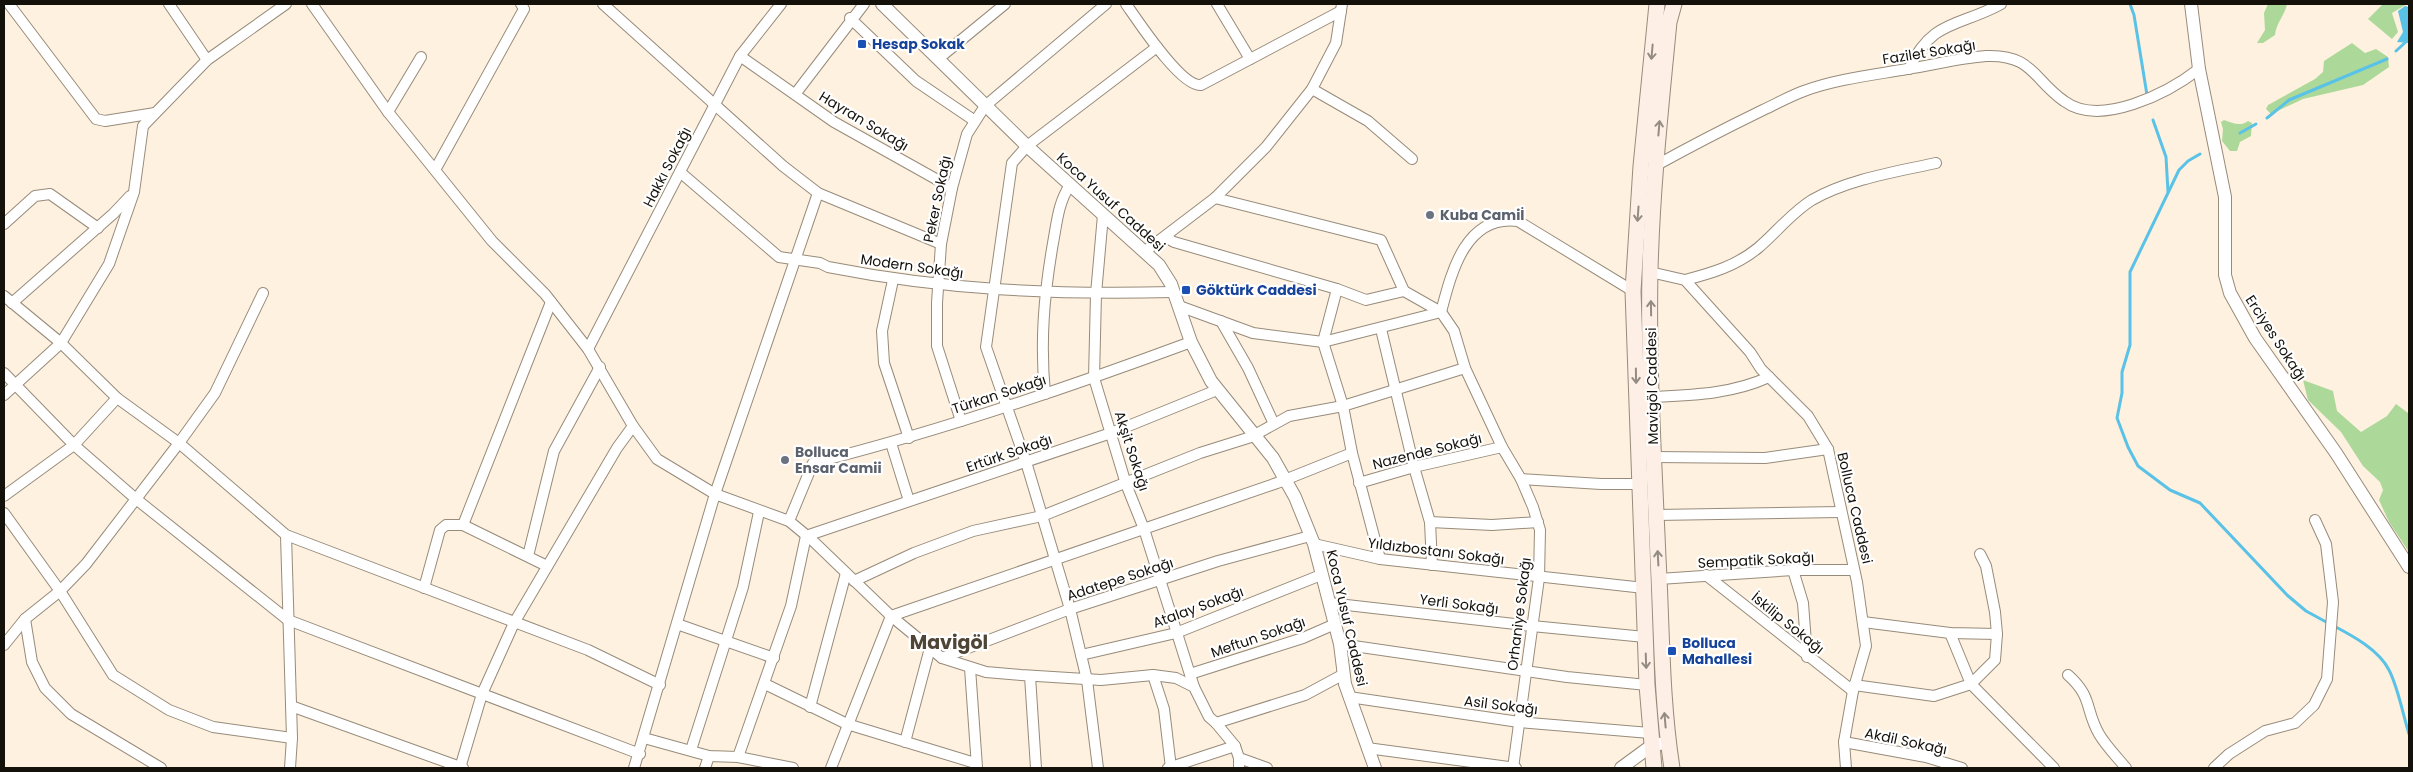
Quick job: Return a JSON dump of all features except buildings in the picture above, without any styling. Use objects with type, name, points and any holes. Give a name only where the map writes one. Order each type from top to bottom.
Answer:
[{"type":"main road","name":"Mavigöl Caddesi","points":[[1654,768],[1646,685],[1633,291],[1641,166],[1657,4]]},
{"type":"main road","name":"Mavigöl Caddesi","points":[[1672,768],[1663,697],[1653,457],[1650,272],[1655,166],[1669,22],[1674,4]]},
{"type":"street","points":[[9,4],[96,119],[105,122],[155,113]]},
{"type":"street","points":[[169,4],[207,60]]},
{"type":"street","points":[[4,395],[62,343],[109,264],[134,192],[144,126],[207,60],[286,4]]},
{"type":"street","points":[[312,4],[388,112],[492,241],[551,302],[588,349],[633,426],[657,459],[715,494],[759,512],[789,521],[891,616],[942,658],[986,672],[1087,680],[1153,675],[1176,678],[1194,688]]},
{"type":"street","points":[[435,170],[524,8],[521,4]]},
{"type":"street","points":[[603,4],[783,166],[818,193],[941,244]]},
{"type":"street","name":"Hakkı Sokağı","points":[[588,349],[740,56],[781,4]]},
{"type":"street","points":[[796,93],[850,18],[864,4]]},
{"type":"street","name":"Koca Yusuf Caddesi","points":[[882,4],[1027,146],[1159,266],[1179,306],[1191,342],[1217,390],[1273,458],[1312,540],[1340,644],[1349,697],[1376,768]]},
{"type":"street","points":[[938,58],[1005,4]]},
{"type":"street","name":"Peker Sokağı","points":[[961,421],[937,346],[938,285],[941,244],[952,188],[966,134],[985,106],[1106,4]]},
{"type":"street","points":[[1126,4],[1157,47],[1188,81],[1195,85],[1201,85],[1250,59],[1341,7]]},
{"type":"street","points":[[1217,4],[1250,59]]},
{"type":"street","points":[[1909,69],[1922,44],[1934,34],[2001,4]]},
{"type":"street","name":"Erciyes Sokağı","points":[[2191,4],[2199,69],[2225,197],[2225,275],[2230,293],[2255,338],[2336,453],[2409,567]]},
{"type":"street","points":[[1144,252],[1215,198],[1266,147],[1312,89],[1336,43],[1341,7]]},
{"type":"street","points":[[850,18],[916,80],[975,121]]},
{"type":"street","points":[[1098,768],[1087,680],[1070,609],[1026,462],[986,347],[1011,166],[1027,146],[1157,47]]},
{"type":"street","name":"Hayran Sokağı","points":[[740,56],[796,93],[834,122],[952,188]]},
{"type":"street","name":"Fazilet Sokağı","points":[[1655,166],[1701,140],[1803,91],[1868,76],[1987,56],[2017,60],[2026,65],[2064,102],[2078,109],[2095,112],[2151,98],[2184,80],[2199,69]]},
{"type":"street","points":[[388,112],[422,57]]},
{"type":"street","points":[[1312,89],[1368,121],[1412,159]]},
{"type":"street","points":[[1650,272],[1685,280],[1719,271],[1735,264],[1758,248],[1798,210],[1825,193],[1887,174],[1936,163]]},
{"type":"street","name":"Modern Sokağı","points":[[680,172],[779,257],[796,258],[893,280],[938,285],[1045,293],[1173,292]]},
{"type":"street","points":[[1045,394],[1041,353],[1045,293],[1061,199],[1070,185]]},
{"type":"street","points":[[12,303],[98,228],[134,192]]},
{"type":"street","points":[[634,768],[640,754],[715,494],[818,193]]},
{"type":"street","points":[[4,224],[35,196],[50,194],[98,228]]},
{"type":"street","points":[[1215,198],[1381,240],[1404,291],[1441,312]]},
{"type":"street","name":"Akşit Sokağı","points":[[1103,215],[1096,294],[1094,378],[1126,484],[1144,529],[1194,688],[1208,717],[1216,723],[1236,746]]},
{"type":"street","points":[[1441,312],[1451,274],[1468,240],[1486,226],[1505,221],[1518,221],[1633,291]]},
{"type":"street","points":[[1165,236],[1174,242],[1337,289],[1366,300],[1404,291]]},
{"type":"street","points":[[893,280],[882,331],[884,363],[909,438]]},
{"type":"street","name":"Bolluca Caddesi","points":[[1685,280],[1769,377],[1808,416],[1828,450],[1854,570],[1866,646],[1854,688],[1844,742],[1846,767]]},
{"type":"street","points":[[1337,289],[1323,342],[1343,406],[1359,483],[1380,559]]},
{"type":"street","points":[[4,645],[25,619],[60,591],[86,564],[179,443],[215,393],[263,293]]},
{"type":"street","points":[[4,296],[62,343],[117,398],[179,443],[286,535],[588,650],[660,685]]},
{"type":"street","points":[[463,525],[551,302]]},
{"type":"street","points":[[1179,306],[1253,332],[1323,342],[1441,312]]},
{"type":"street","name":"Orhaniye Sokağı","points":[[1441,312],[1454,331],[1465,368],[1502,447],[1521,479],[1538,522],[1541,542],[1539,578],[1525,670],[1514,768]]},
{"type":"street","points":[[1222,321],[1248,368],[1274,424]]},
{"type":"street","points":[[1380,329],[1414,468],[1430,522],[1432,565]]},
{"type":"street","name":"Türkan Sokağı","points":[[789,521],[813,463],[909,438],[1094,378],[1191,342]]},
{"type":"street","points":[[528,556],[554,451],[600,367]]},
{"type":"street","points":[[854,580],[914,553],[973,532],[1042,516],[1200,453],[1254,435],[1289,416],[1343,406],[1465,368]]},
{"type":"street","points":[[4,373],[74,445],[136,499],[288,620],[640,754]]},
{"type":"street","points":[[1652,397],[1728,391],[1750,386],[1769,377]]},
{"type":"street","name":"Ertürk Sokağı","points":[[806,536],[1111,433],[1217,390]]},
{"type":"street","points":[[4,496],[74,445],[117,398]]},
{"type":"street","points":[[291,706],[461,768],[482,694],[514,623],[617,448],[633,426]]},
{"type":"street","points":[[891,443],[909,501]]},
{"type":"street","name":"Nazende Sokağı","points":[[1359,483],[1502,447]]},
{"type":"street","points":[[1653,457],[1764,458],[1828,450]]},
{"type":"street","points":[[831,768],[891,616],[1285,480],[1352,453]]},
{"type":"street","points":[[1521,479],[1600,484],[1638,484]]},
{"type":"street","points":[[691,750],[743,587],[759,512]]},
{"type":"street","points":[[1656,515],[1840,512]]},
{"type":"street","points":[[4,514],[60,591],[113,675],[169,710],[213,727],[292,738]]},
{"type":"street","points":[[2214,768],[2229,754],[2265,731],[2296,723],[2314,705],[2326,679],[2333,621],[2333,602],[2326,544],[2315,520]]},
{"type":"street","points":[[1430,522],[1492,525],[1538,522]]},
{"type":"street","points":[[424,588],[440,530],[446,525],[463,525],[547,566]]},
{"type":"street","points":[[286,535],[292,738],[290,768]]},
{"type":"street","points":[[738,757],[792,606],[806,536]]},
{"type":"street","name":"Yıldızbostanı Sokağı","points":[[1312,540],[1380,559],[1539,578],[1644,588]]},
{"type":"street","name":"Adatepe Sokağı","points":[[942,658],[1070,609],[1218,562],[1312,540]]},
{"type":"street","points":[[1854,688],[1934,696],[1972,684],[1995,660],[1996,612],[1986,566],[1980,554]]},
{"type":"street","points":[[1793,570],[1803,603],[1807,657]]},
{"type":"street","name":"Sempatik Sokağı","points":[[1659,579],[1793,570],[1854,570]]},
{"type":"street","points":[[810,707],[846,573]]},
{"type":"street","name":"Atalay Sokağı","points":[[1081,655],[1176,633],[1320,575]]},
{"type":"street","name":"İskilip Sokağı","points":[[1706,575],[1807,657],[1854,688]]},
{"type":"street","name":"Yerli Sokağı","points":[[1329,603],[1645,637]]},
{"type":"street","points":[[25,619],[32,662],[45,688],[72,714],[161,768]]},
{"type":"street","points":[[1863,622],[1950,633],[1997,634]]},
{"type":"street","points":[[677,624],[774,658]]},
{"type":"street","name":"Meftun Sokağı","points":[[1190,674],[1303,638],[1335,624]]},
{"type":"street","points":[[1950,633],[1972,684],[2054,768]]},
{"type":"street","points":[[1340,644],[1567,677],[1646,685]]},
{"type":"street","points":[[905,742],[930,648]]},
{"type":"street","points":[[765,684],[847,724],[976,766],[970,668]]},
{"type":"street","points":[[1216,723],[1304,694],[1344,674]]},
{"type":"street","points":[[1153,675],[1164,709],[1170,768],[1236,746],[1239,763],[1267,768]]},
{"type":"street","points":[[2068,675],[2080,686],[2086,697],[2098,733],[2126,768]]},
{"type":"street","points":[[1030,676],[1036,768]]},
{"type":"street","name":"Asil Sokağı","points":[[1349,697],[1650,739]]},
{"type":"street","points":[[644,738],[709,756],[738,757],[793,768]]},
{"type":"street","points":[[1621,768],[1650,739],[1668,742]]},
{"type":"street","name":"Akdil Sokağı","points":[[1844,742],[1926,757],[1962,768]]},
{"type":"street","points":[[1368,748],[1514,768]]},
{"type":"street","points":[[705,768],[709,756]]},
{"type":"green space","points":[[2268,4],[2287,4],[2275,35],[2263,43],[2257,43],[2265,30],[2264,13]]},
{"type":"green space","points":[[2383,4],[2407,4],[2392,13],[2398,32],[2392,39],[2368,19]]},
{"type":"green space","points":[[2352,43],[2365,53],[2376,49],[2388,57],[2389,67],[2363,85],[2303,99],[2271,114],[2266,109],[2268,105],[2315,79],[2323,72],[2324,61]]},
{"type":"green space","points":[[2224,120],[2236,124],[2248,121],[2252,123],[2251,136],[2240,142],[2237,151],[2230,151],[2222,141],[2223,129],[2221,122]]},
{"type":"green space","points":[[2303,380],[2333,391],[2337,411],[2361,432],[2387,416],[2396,404],[2408,413],[2409,552],[2389,522],[2379,500],[2383,490],[2380,482],[2363,466],[2341,432],[2308,400]]},
{"type":"water","points":[[2405,6],[2409,7],[2409,43],[2397,42],[2403,32],[2398,11]]},
{"type":"waterway","points":[[2130,4],[2134,15],[2147,95]]},
{"type":"waterway","points":[[2396,51],[2409,39]]},
{"type":"waterway","points":[[2267,118],[2289,100],[2387,59]]},
{"type":"waterway","points":[[2153,120],[2166,157],[2168,192]]},
{"type":"waterway","points":[[2240,133],[2256,124]]},
{"type":"waterway","points":[[2200,154],[2188,161],[2179,170],[2130,272],[2130,345],[2122,372],[2122,393],[2117,418],[2128,447],[2138,466],[2170,490],[2200,503],[2287,595],[2306,611],[2328,623]]},
{"type":"waterway","points":[[2334,626],[2365,644],[2385,663],[2395,684],[2409,734]]},
{"type":"place","name":"Hesap Sokak","points":[[862,44]]},
{"type":"place","name":"Kuba Camiİ","points":[[1430,215]]},
{"type":"place","name":"Göktürk Caddesi","points":[[1186,290]]},
{"type":"place","name":"Bolluca Ensar Camii","points":[[785,460]]},
{"type":"place","name":"Bolluca Mahallesi","points":[[1672,651]]},
{"type":"district","name":"Mavigöl","points":[[949,642]]}]
